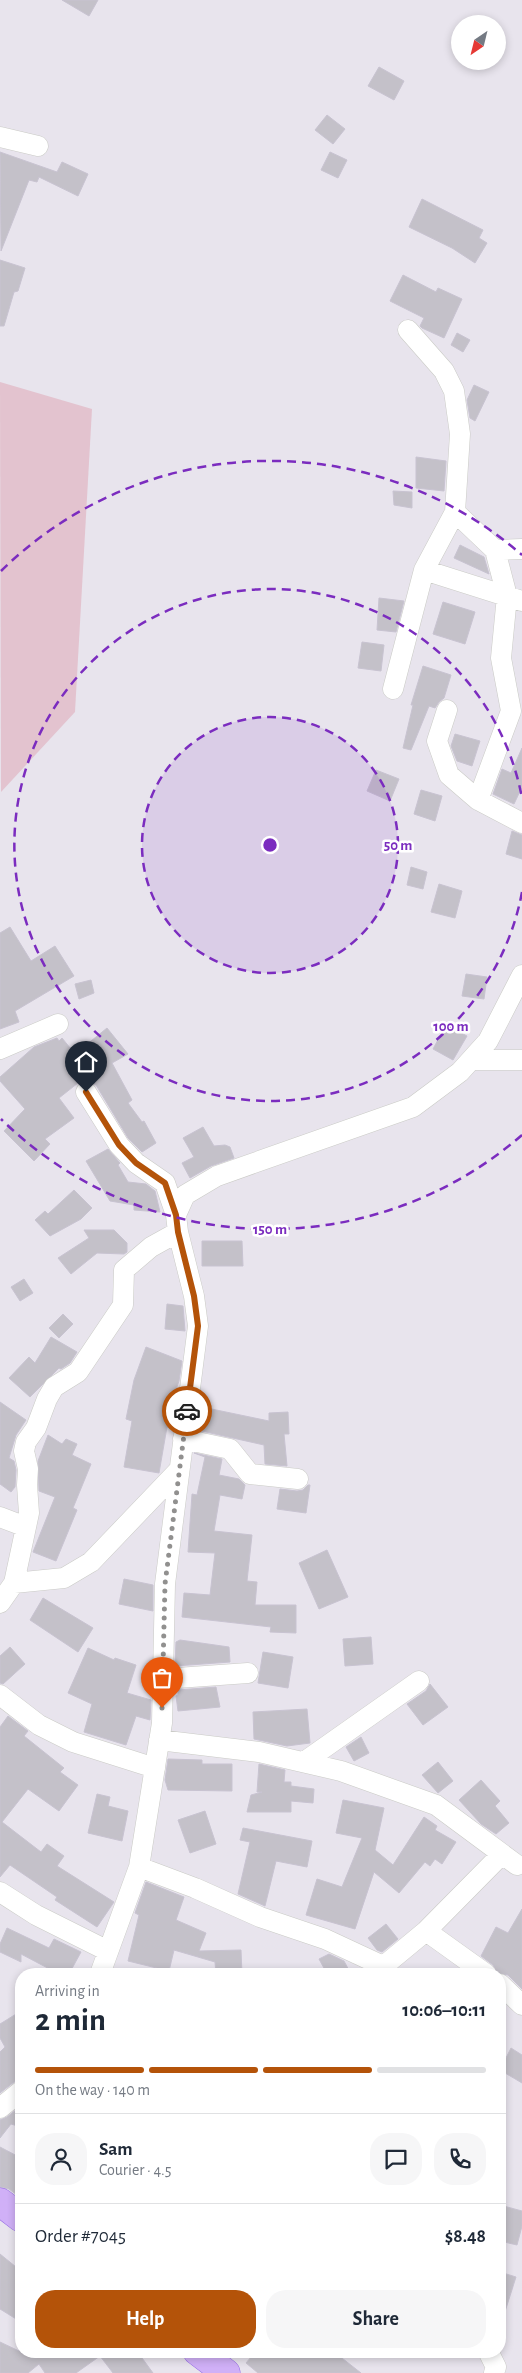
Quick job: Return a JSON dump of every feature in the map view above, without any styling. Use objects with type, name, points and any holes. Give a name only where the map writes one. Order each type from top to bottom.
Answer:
[{"type":"main road","points":[[0,2202],[15,2213]]},
{"type":"main road","points":[[206,2358],[226,2373]]},
{"type":"street","points":[[0,137],[38,146]]},
{"type":"street","points":[[393,689],[424,570],[455,512],[460,434],[454,391],[444,371],[408,330]]},
{"type":"street","points":[[455,512],[495,550],[515,599],[501,658],[511,711],[478,800]]},
{"type":"street","points":[[495,550],[522,549]]},
{"type":"street","points":[[424,570],[515,599]]},
{"type":"street","points":[[447,710],[437,741],[450,775],[478,800],[522,823]]},
{"type":"street","points":[[0,1603],[14,1583],[29,1513],[28,1469],[24,1451],[26,1442],[36,1428],[47,1399],[54,1387],[78,1372],[123,1305],[124,1270],[177,1223],[185,1195],[217,1176],[413,1107],[460,1072],[488,1041],[522,975]]},
{"type":"street","points":[[0,1049],[58,1024]]},
{"type":"street","points":[[472,1060],[522,1060]]},
{"type":"street","points":[[86,1092],[119,1145],[136,1163],[165,1183],[177,1223],[194,1296],[198,1326],[165,1584],[162,1723],[139,1867],[102,1968]]},
{"type":"street","points":[[183,1438],[230,1449],[250,1474],[298,1479]]},
{"type":"street","points":[[14,1583],[64,1578],[90,1562],[180,1470]]},
{"type":"street","points":[[0,1517],[26,1527]]},
{"type":"street","points":[[163,1679],[248,1673]]},
{"type":"street","points":[[304,1762],[418,1681]]},
{"type":"street","points":[[0,1695],[39,1725],[73,1742],[155,1768]]},
{"type":"street","points":[[159,1740],[259,1752],[341,1771],[436,1805],[509,1860],[381,1968]]},
{"type":"street","points":[[139,1867],[195,1888],[260,1917],[326,1939],[376,1968]]},
{"type":"street","points":[[0,1892],[36,1915],[108,1951]]},
{"type":"street","points":[[426,1931],[478,1968]]},
{"type":"street","points":[[506,1990],[522,2005]]},
{"type":"street","points":[[0,2108],[15,2096]]},
{"type":"street","points":[[492,2358],[496,2367],[494,2373]]},
{"type":"shaded area","points":[[0,382],[92,409],[75,712],[1,792]]},
{"type":"building","points":[[62,0],[98,0],[89,16]]},
{"type":"building","points":[[379,67],[404,81],[394,100],[368,86]]},
{"type":"building","points":[[327,115],[345,129],[333,144],[315,130]]},
{"type":"building","points":[[0,152],[57,172],[62,162],[88,174],[78,196],[39,177],[37,182],[29,180],[1,251]]},
{"type":"building","points":[[330,152],[347,160],[338,178],[321,170]]},
{"type":"building","points":[[422,199],[483,230],[479,238],[487,243],[475,263],[452,248],[409,227]]},
{"type":"building","points":[[0,260],[25,268],[18,291],[14,292],[4,326],[0,326]]},
{"type":"building","points":[[403,275],[436,292],[438,288],[462,299],[444,338],[420,326],[424,318],[390,301]]},
{"type":"building","points":[[457,333],[470,340],[463,352],[451,345]]},
{"type":"building","points":[[474,385],[489,392],[475,421],[470,418],[467,400]]},
{"type":"building","points":[[416,457],[446,461],[444,491],[416,488]]},
{"type":"building","points":[[393,491],[412,492],[412,508],[394,505]]},
{"type":"building","points":[[460,545],[484,557],[489,574],[454,558]]},
{"type":"building","points":[[379,598],[404,601],[396,632],[377,630]]},
{"type":"building","points":[[443,602],[475,612],[465,644],[433,634]]},
{"type":"building","points":[[362,642],[384,645],[381,671],[358,668]]},
{"type":"building","points":[[423,666],[451,675],[444,698],[435,708],[429,706],[411,750],[403,748],[413,705],[411,705]]},
{"type":"building","points":[[455,734],[480,741],[472,766],[457,761],[451,746]]},
{"type":"building","points":[[522,748],[522,787],[514,804],[493,794],[502,769],[511,773]]},
{"type":"building","points":[[376,770],[399,779],[390,801],[367,791]]},
{"type":"building","points":[[421,790],[442,796],[435,821],[414,814]]},
{"type":"building","points":[[512,831],[522,835],[522,859],[506,854]]},
{"type":"building","points":[[411,867],[427,872],[423,889],[407,885]]},
{"type":"building","points":[[439,884],[462,891],[455,918],[431,912]]},
{"type":"building","points":[[10,927],[31,961],[55,946],[74,976],[15,1011],[19,1022],[0,1029],[0,933]]},
{"type":"building","points":[[466,974],[487,977],[484,999],[462,996]]},
{"type":"building","points":[[91,980],[94,993],[79,999],[75,984]]},
{"type":"building","points":[[446,1025],[467,1036],[453,1060],[433,1049]]},
{"type":"building","points":[[107,1028],[128,1054],[112,1063],[132,1100],[128,1103],[142,1122],[144,1121],[156,1143],[142,1152],[128,1138],[96,1085],[83,1079],[59,1098],[74,1118],[45,1139],[50,1144],[34,1161],[4,1131],[25,1109],[0,1081],[0,1077],[34,1047],[57,1038],[59,1041],[62,1038],[75,1054]]},
{"type":"building","points":[[203,1127],[214,1146],[225,1145],[230,1147],[234,1158],[211,1166],[190,1178],[182,1163],[194,1157],[183,1138]]},
{"type":"building","points":[[108,1149],[120,1163],[118,1165],[128,1182],[146,1184],[155,1191],[160,1212],[134,1210],[134,1205],[110,1201],[86,1161]]},
{"type":"building","points":[[74,1190],[92,1208],[81,1219],[50,1236],[35,1220],[45,1211],[48,1214]]},
{"type":"building","points":[[84,1230],[114,1230],[127,1243],[127,1252],[124,1254],[97,1253],[71,1274],[58,1258],[89,1238]]},
{"type":"building","points":[[202,1241],[242,1241],[243,1266],[202,1266]]},
{"type":"building","points":[[24,1279],[33,1293],[20,1301],[11,1287]]},
{"type":"building","points":[[167,1304],[183,1306],[185,1331],[165,1329]]},
{"type":"building","points":[[63,1314],[73,1324],[59,1338],[49,1328]]},
{"type":"building","points":[[51,1337],[77,1352],[70,1363],[61,1369],[59,1368],[30,1397],[9,1378],[29,1357],[35,1363]]},
{"type":"building","points":[[146,1347],[182,1361],[179,1381],[170,1406],[176,1408],[173,1429],[167,1427],[159,1473],[124,1467],[132,1421],[126,1419],[134,1380]]},
{"type":"building","points":[[0,1402],[26,1420],[16,1435],[9,1458],[14,1461],[16,1470],[15,1487],[11,1492],[0,1484]]},
{"type":"building","points":[[202,1407],[269,1421],[269,1413],[288,1412],[289,1434],[284,1434],[287,1466],[265,1464],[264,1445],[197,1430]]},
{"type":"building","points":[[48,1435],[62,1444],[66,1439],[77,1444],[72,1455],[91,1464],[73,1508],[77,1510],[56,1561],[33,1552],[55,1497],[39,1491],[38,1461]]},
{"type":"building","points":[[194,1453],[222,1459],[219,1475],[239,1479],[245,1485],[242,1499],[220,1495],[214,1531],[252,1535],[247,1581],[257,1582],[255,1605],[296,1605],[296,1633],[270,1632],[271,1627],[182,1617],[184,1593],[210,1595],[215,1553],[188,1552],[192,1494],[197,1495],[205,1457]]},
{"type":"building","points":[[310,1485],[306,1513],[277,1509],[280,1489],[297,1491],[303,1490]]},
{"type":"building","points":[[327,1550],[348,1597],[319,1609],[299,1563]]},
{"type":"building","points":[[124,1579],[153,1585],[153,1611],[119,1604]]},
{"type":"building","points":[[43,1598],[93,1628],[78,1652],[30,1620]]},
{"type":"building","points":[[371,1637],[373,1664],[345,1666],[343,1639]]},
{"type":"building","points":[[180,1640],[229,1647],[230,1662],[175,1666],[176,1642]]},
{"type":"building","points":[[10,1647],[25,1664],[3,1684],[0,1683],[0,1656]]},
{"type":"building","points":[[88,1648],[114,1660],[115,1658],[136,1665],[127,1693],[151,1700],[150,1720],[136,1716],[126,1745],[84,1732],[92,1704],[68,1693]]},
{"type":"building","points":[[263,1652],[293,1657],[288,1688],[258,1683]]},
{"type":"building","points":[[430,1684],[448,1707],[423,1725],[407,1704],[426,1691]]},
{"type":"building","points":[[216,1687],[220,1707],[178,1711],[176,1696],[178,1695],[178,1690]]},
{"type":"building","points":[[307,1709],[310,1743],[287,1746],[254,1739],[253,1712]]},
{"type":"building","points":[[8,1716],[28,1731],[24,1736],[64,1768],[60,1772],[78,1785],[59,1811],[28,1789],[2,1822],[41,1852],[47,1844],[64,1856],[57,1866],[114,1902],[97,1927],[55,1900],[57,1897],[10,1865],[0,1877],[0,1727]]},
{"type":"building","points":[[361,1737],[369,1753],[354,1761],[346,1747]]},
{"type":"building","points":[[168,1759],[202,1760],[202,1764],[232,1764],[232,1791],[168,1790],[165,1780]]},
{"type":"building","points":[[438,1762],[453,1781],[438,1793],[422,1775]]},
{"type":"building","points":[[259,1764],[285,1770],[284,1782],[291,1782],[291,1786],[314,1789],[313,1803],[291,1801],[291,1812],[247,1812],[251,1795],[262,1792],[257,1792]]},
{"type":"building","points":[[481,1780],[500,1801],[495,1806],[509,1823],[496,1834],[481,1824],[459,1800]]},
{"type":"building","points":[[97,1794],[110,1797],[108,1806],[128,1811],[122,1841],[88,1833]]},
{"type":"building","points":[[343,1800],[384,1808],[375,1850],[393,1865],[424,1817],[437,1826],[435,1830],[456,1842],[442,1864],[435,1859],[430,1866],[425,1862],[399,1893],[374,1872],[355,1929],[306,1915],[317,1879],[342,1887],[362,1838],[336,1833]]},
{"type":"building","points":[[205,1811],[216,1844],[190,1853],[178,1820]]},
{"type":"building","points":[[243,1828],[312,1841],[307,1867],[276,1861],[265,1906],[238,1894],[250,1842],[240,1840]]},
{"type":"building","points":[[146,1882],[184,1897],[176,1920],[206,1933],[199,1951],[241,1950],[242,1968],[216,1968],[215,1962],[174,1950],[170,1968],[157,1968],[128,1961],[139,1915],[135,1913]]},
{"type":"building","points":[[522,1909],[522,1989],[506,1975],[506,1968],[494,1968],[481,1956],[496,1927],[508,1933]]},
{"type":"building","points":[[386,1924],[398,1939],[382,1952],[377,1950],[368,1938]]},
{"type":"building","points":[[7,1928],[49,1948],[54,1939],[81,1952],[72,1968],[48,1968],[21,1954],[21,1962],[0,1952],[0,1944]]},
{"type":"building","points":[[329,1954],[344,1961],[348,1968],[324,1968],[319,1959]]},
{"type":"building","points":[[15,2015],[15,2082],[0,2093],[0,2052],[5,2047],[0,2038],[0,2024]]},
{"type":"building","points":[[511,2048],[522,2055],[522,2083],[506,2074],[506,2058]]},
{"type":"building","points":[[15,2111],[15,2125],[11,2124],[0,2138],[0,2120]]},
{"type":"building","points":[[0,2147],[15,2155],[15,2194],[9,2189],[0,2187]]},
{"type":"building","points":[[506,2207],[522,2211],[522,2226],[517,2245],[506,2242]]},
{"type":"building","points":[[0,2254],[15,2266],[15,2318],[0,2309]]},
{"type":"building","points":[[506,2274],[516,2277],[506,2309]]},
{"type":"building","points":[[0,2342],[15,2349],[15,2358],[97,2358],[76,2373],[45,2373],[39,2364],[28,2373],[0,2373]]},
{"type":"building","points":[[102,2358],[142,2358],[153,2373],[113,2373]]},
{"type":"building","points":[[250,2358],[342,2358],[361,2373],[258,2373],[246,2363]]},
{"type":"way so far","points":[[162,1708],[165,1584],[187,1411]]},
{"type":"route","points":[[86,1092],[119,1145],[136,1163],[165,1183],[176,1215],[178,1232],[194,1296],[198,1326],[187,1411]]}]
